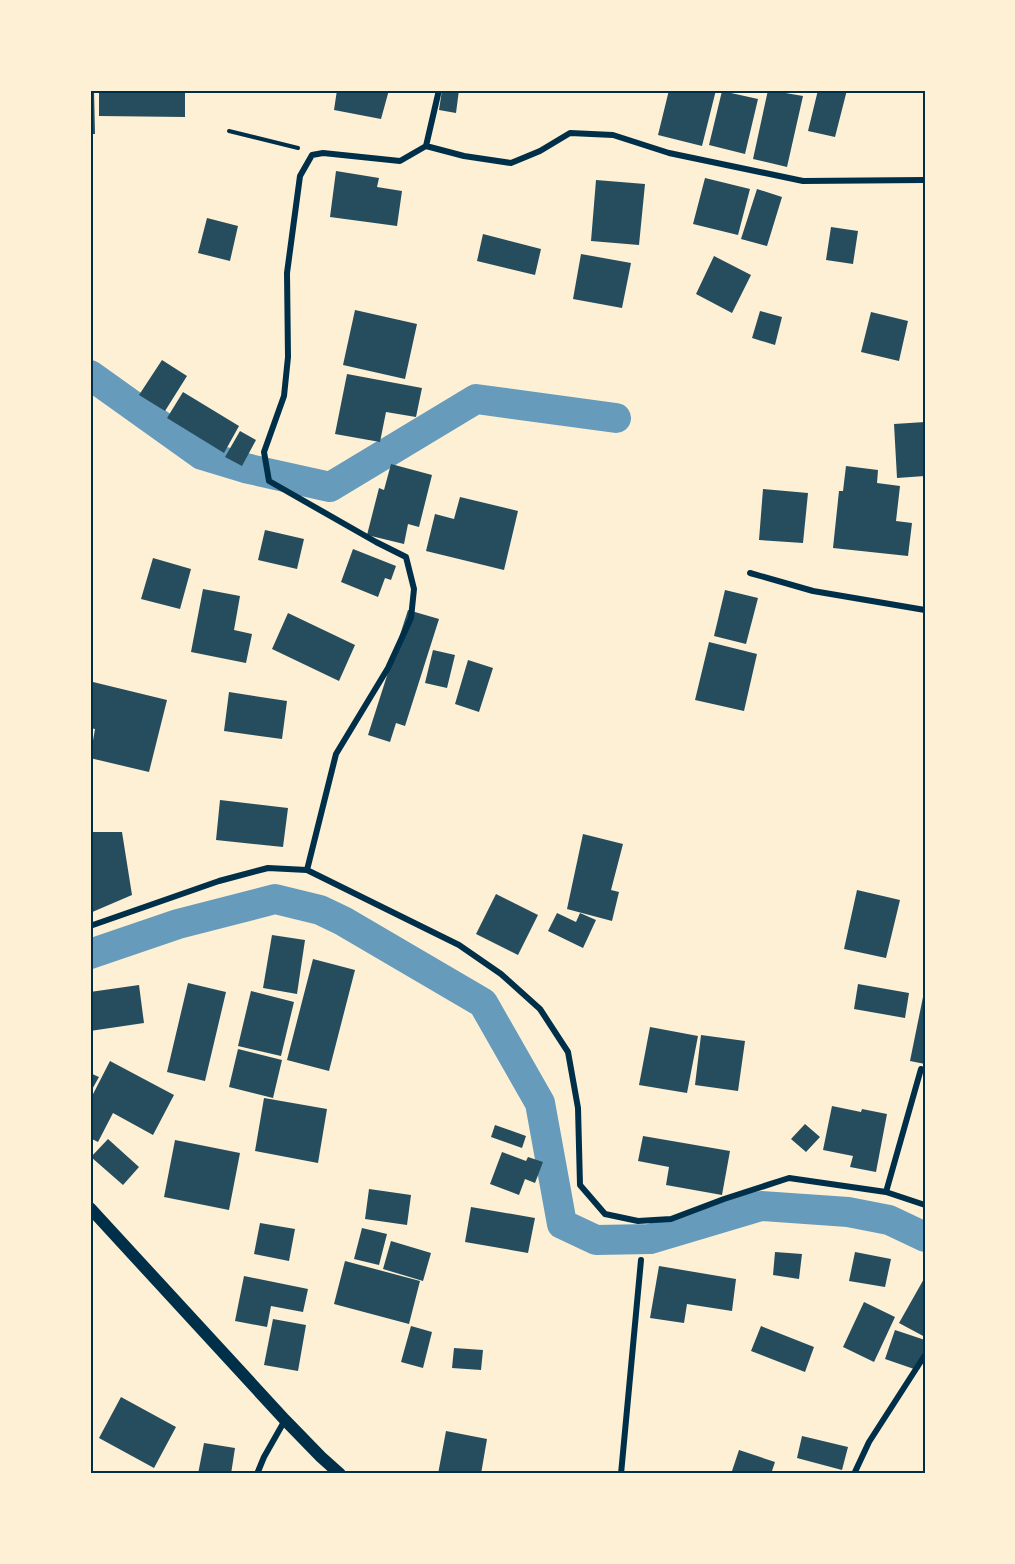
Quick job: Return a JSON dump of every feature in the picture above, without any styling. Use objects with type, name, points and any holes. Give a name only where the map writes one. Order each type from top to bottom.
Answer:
[{"type":"main road","points":[[90,1208],[285,1420],[340,1474]]},
{"type":"street","points":[[426,146],[439,90]]},
{"type":"street","points":[[307,870],[336,754],[393,658],[411,618],[414,590],[406,556],[376,542],[268,482],[264,452],[284,396],[288,357],[288,273],[300,176],[312,155],[323,153],[400,161],[426,146],[464,156],[511,163],[540,151],[570,133],[613,135],[669,153],[803,181],[925,180]]},
{"type":"street","points":[[750,573],[813,591],[925,610]]},
{"type":"street","points":[[90,926],[219,881],[268,868],[307,870],[459,945],[501,974],[540,1009],[568,1052],[578,1108],[580,1185],[605,1214],[638,1221],[671,1219],[789,1178],[886,1192],[925,1205]]},
{"type":"street","points":[[886,1192],[921,1069]]},
{"type":"street","points":[[621,1474],[641,1260]]},
{"type":"street","points":[[854,1474],[869,1443],[925,1355]]},
{"type":"street","points":[[257,1474],[285,1420]]},
{"type":"path","points":[[229,131],[292,145],[312,155]]},
{"type":"building","points":[[90,90],[94,90],[95,134],[90,134]]},
{"type":"building","points":[[99,90],[185,90],[185,117],[99,116]]},
{"type":"building","points":[[337,90],[389,90],[381,119],[334,110]]},
{"type":"building","points":[[442,90],[459,90],[456,113],[439,110]]},
{"type":"building","points":[[669,90],[716,90],[702,146],[658,135]]},
{"type":"building","points":[[768,90],[803,96],[787,167],[753,159]]},
{"type":"building","points":[[818,90],[847,90],[835,137],[808,131]]},
{"type":"building","points":[[722,91],[758,99],[745,154],[709,145]]},
{"type":"building","points":[[336,171],[379,178],[377,187],[402,191],[397,226],[330,217]]},
{"type":"building","points":[[705,178],[750,189],[738,235],[693,224]]},
{"type":"building","points":[[596,180],[645,184],[639,245],[591,241]]},
{"type":"building","points":[[757,189],[782,197],[767,246],[741,239]]},
{"type":"building","points":[[207,218],[238,226],[230,261],[198,253]]},
{"type":"building","points":[[831,227],[858,231],[853,264],[826,260]]},
{"type":"building","points":[[483,234],[541,249],[535,275],[477,261]]},
{"type":"building","points":[[581,254],[631,263],[622,308],[573,299]]},
{"type":"building","points":[[714,256],[751,275],[732,313],[696,294]]},
{"type":"building","points":[[355,310],[417,324],[405,379],[343,365]]},
{"type":"building","points":[[760,311],[782,317],[775,345],[752,338]]},
{"type":"building","points":[[871,312],[908,321],[899,361],[861,352]]},
{"type":"building","points":[[162,360],[187,376],[165,411],[139,395]]},
{"type":"building","points":[[347,374],[422,388],[416,417],[386,412],[380,442],[335,434]]},
{"type":"building","points":[[183,392],[239,426],[224,453],[167,418]]},
{"type":"building","points":[[925,422],[925,476],[897,478],[894,424]]},
{"type":"building","points":[[240,431],[256,440],[242,466],[225,457]]},
{"type":"building","points":[[391,464],[432,475],[419,527],[408,524],[404,544],[367,535],[379,488],[384,490]]},
{"type":"building","points":[[846,466],[878,470],[877,483],[900,486],[896,521],[912,523],[908,556],[833,548],[839,491],[843,491]]},
{"type":"building","points":[[763,489],[808,493],[803,543],[759,540]]},
{"type":"building","points":[[460,497],[518,511],[504,570],[426,551],[435,514],[454,519]]},
{"type":"building","points":[[265,530],[304,539],[297,569],[258,560]]},
{"type":"building","points":[[353,549],[396,566],[391,580],[385,578],[378,597],[341,582]]},
{"type":"building","points":[[153,558],[191,569],[180,609],[141,599]]},
{"type":"building","points":[[203,589],[240,596],[234,630],[252,634],[246,663],[191,652]]},
{"type":"building","points":[[725,590],[758,598],[746,644],[714,636]]},
{"type":"building","points":[[408,610],[439,619],[405,726],[396,723],[390,742],[368,735]]},
{"type":"building","points":[[288,613],[355,645],[339,681],[272,649]]},
{"type":"building","points":[[709,642],[757,654],[744,711],[695,700]]},
{"type":"building","points":[[433,650],[455,655],[447,688],[425,683]]},
{"type":"building","points":[[468,660],[493,668],[479,712],[455,704]]},
{"type":"building","points":[[93,682],[167,700],[149,772],[90,758],[95,729],[90,728],[90,694]]},
{"type":"building","points":[[229,692],[287,701],[282,739],[224,731]]},
{"type":"building","points":[[220,800],[288,808],[283,847],[216,840]]},
{"type":"building","points":[[90,832],[122,832],[132,895],[90,913]]},
{"type":"building","points":[[583,834],[623,844],[611,890],[619,892],[612,921],[567,909]]},
{"type":"building","points":[[857,890],[900,900],[886,958],[844,949]]},
{"type":"building","points":[[496,894],[538,915],[518,955],[476,934]]},
{"type":"building","points":[[557,913],[576,922],[580,913],[596,920],[583,948],[548,931]]},
{"type":"building","points":[[272,935],[305,940],[297,994],[263,988]]},
{"type":"building","points":[[313,959],[355,970],[329,1071],[287,1060]]},
{"type":"building","points":[[188,983],[226,992],[205,1081],[167,1072]]},
{"type":"building","points":[[858,984],[909,993],[905,1018],[854,1009]]},
{"type":"building","points":[[139,985],[144,1023],[90,1031],[90,992]]},
{"type":"building","points":[[251,991],[294,1002],[281,1056],[238,1046]]},
{"type":"building","points":[[925,992],[925,1064],[910,1061]]},
{"type":"building","points":[[650,1027],[698,1036],[687,1093],[639,1085]]},
{"type":"building","points":[[701,1035],[745,1041],[738,1091],[695,1085]]},
{"type":"building","points":[[238,1049],[282,1060],[273,1098],[229,1087]]},
{"type":"building","points":[[110,1061],[174,1095],[153,1135],[113,1113],[98,1142],[90,1138],[90,1100]]},
{"type":"building","points":[[90,1073],[99,1077],[90,1093]]},
{"type":"building","points":[[264,1098],[327,1109],[318,1163],[255,1151]]},
{"type":"building","points":[[832,1106],[887,1114],[876,1172],[850,1167],[853,1156],[823,1150]]},
{"type":"building","points":[[805,1124],[820,1137],[806,1152],[791,1139]]},
{"type":"building","points":[[495,1125],[526,1136],[522,1148],[491,1137]]},
{"type":"building","points":[[643,1136],[730,1151],[722,1195],[666,1185],[669,1167],[638,1161]]},
{"type":"building","points":[[108,1139],[139,1167],[123,1185],[91,1157]]},
{"type":"building","points":[[175,1140],[240,1153],[229,1210],[164,1197]]},
{"type":"building","points":[[502,1152],[526,1161],[528,1157],[543,1162],[535,1183],[525,1179],[519,1195],[490,1184]]},
{"type":"building","points":[[369,1189],[411,1195],[407,1225],[365,1219]]},
{"type":"building","points":[[471,1207],[535,1218],[528,1253],[465,1242]]},
{"type":"building","points":[[260,1223],[295,1229],[289,1261],[254,1254]]},
{"type":"building","points":[[362,1228],[387,1234],[379,1265],[354,1259]]},
{"type":"building","points":[[391,1241],[431,1253],[423,1281],[383,1269]]},
{"type":"building","points":[[775,1252],[802,1254],[799,1279],[773,1275]]},
{"type":"building","points":[[855,1252],[891,1259],[885,1287],[849,1281]]},
{"type":"building","points":[[345,1261],[420,1281],[409,1324],[334,1304]]},
{"type":"building","points":[[659,1266],[736,1279],[732,1311],[687,1304],[684,1323],[650,1318]]},
{"type":"building","points":[[244,1276],[308,1289],[303,1312],[271,1306],[267,1327],[235,1321]]},
{"type":"building","points":[[925,1277],[925,1337],[899,1323]]},
{"type":"building","points":[[864,1302],[895,1317],[874,1362],[843,1347]]},
{"type":"building","points":[[273,1319],[306,1325],[298,1371],[264,1365]]},
{"type":"building","points":[[411,1326],[432,1332],[423,1368],[401,1362]]},
{"type":"building","points":[[761,1326],[814,1347],[805,1372],[751,1351]]},
{"type":"building","points":[[895,1330],[925,1340],[925,1348],[917,1370],[885,1359]]},
{"type":"building","points":[[454,1348],[483,1350],[481,1370],[452,1368]]},
{"type":"building","points":[[121,1397],[176,1427],[154,1468],[99,1438]]},
{"type":"building","points":[[446,1431],[487,1439],[481,1474],[438,1474]]},
{"type":"building","points":[[802,1436],[848,1447],[842,1470],[797,1458]]},
{"type":"building","points":[[204,1443],[235,1448],[231,1474],[198,1474]]},
{"type":"building","points":[[739,1450],[775,1462],[771,1474],[731,1474]]},
{"type":"waterway","points":[[90,375],[202,455],[245,468],[330,487],[476,399],[616,418]]},
{"type":"waterway","points":[[90,954],[178,924],[275,899],[320,910],[343,921],[483,1003],[540,1103],[562,1224],[596,1240],[650,1239],[761,1206],[848,1212],[889,1220],[925,1237]]}]
